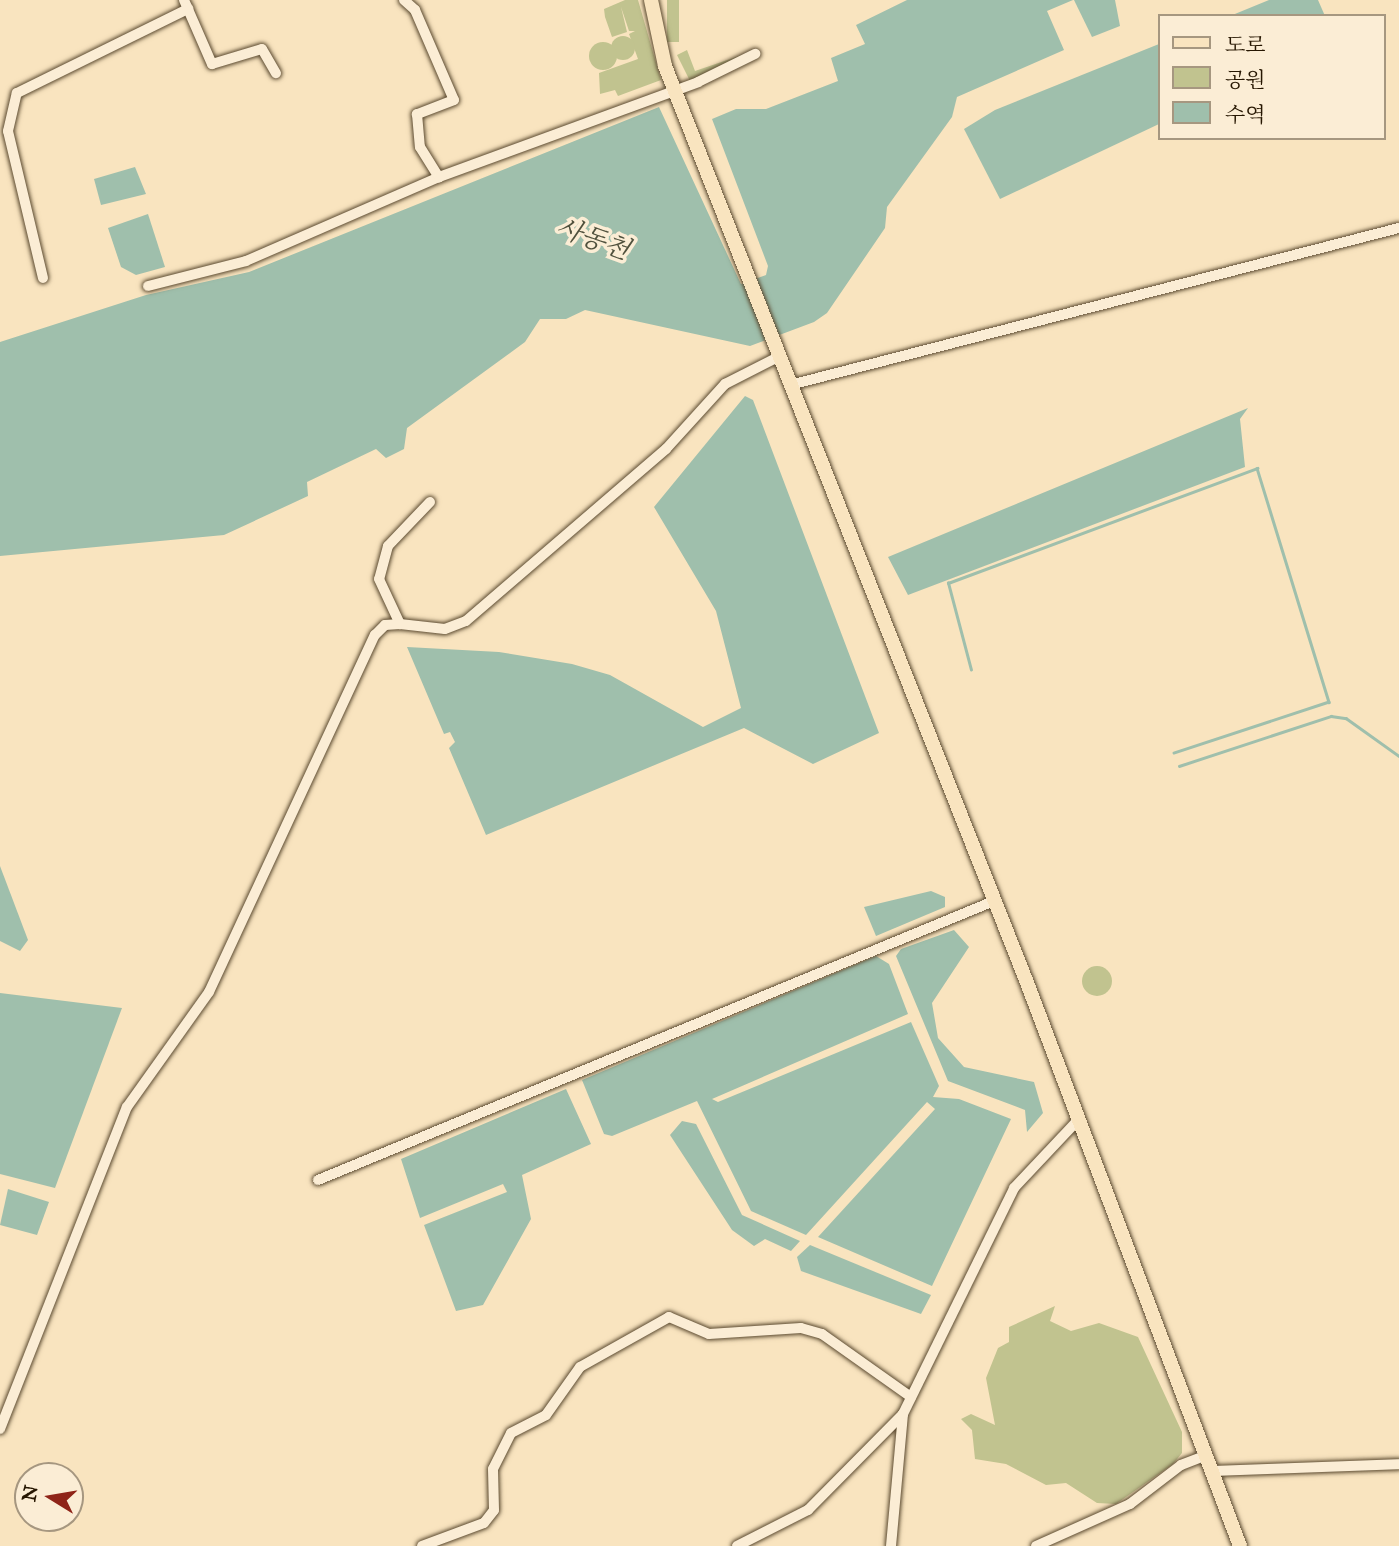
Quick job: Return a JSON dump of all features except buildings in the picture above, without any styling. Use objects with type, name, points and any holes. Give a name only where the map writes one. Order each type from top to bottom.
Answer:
[{"type":"main road","points":[[651,0],[676,89],[994,901],[1240,1546]]},
{"type":"street","points":[[404,0],[415,10],[454,100],[417,114],[420,147],[439,177]]},
{"type":"street","points":[[43,278],[8,131],[17,93],[186,4],[212,64],[262,49],[276,73]]},
{"type":"street","points":[[148,286],[246,261],[439,177],[676,89],[755,54]]},
{"type":"street","points":[[790,385],[1399,228]]},
{"type":"street","points":[[0,1429],[127,1107],[209,992],[375,635],[385,625],[445,629],[466,621],[666,449],[725,384],[780,356]]},
{"type":"street","points":[[400,624],[381,594],[382,562],[430,502]]},
{"type":"street","points":[[318,1180],[994,901]]},
{"type":"street","points":[[737,1546],[808,1510],[902,1414],[1014,1188],[1078,1121]]},
{"type":"street","points":[[422,1546],[484,1523],[494,1510],[494,1469],[511,1433],[546,1415],[580,1367],[669,1317],[709,1334],[800,1328],[822,1334],[911,1398]]},
{"type":"street","points":[[891,1546],[902,1414]]},
{"type":"street","points":[[1036,1546],[1130,1504],[1181,1465],[1205,1456]]},
{"type":"street","points":[[1211,1471],[1399,1464]]},
{"type":"green space","points":[[625,0],[638,0],[661,80],[618,96],[615,90],[600,94],[599,73],[638,59],[629,34],[635,31],[629,31],[621,7],[627,32],[612,37],[605,17],[604,9]]},
{"type":"green space","points":[[667,0],[679,0],[679,42],[667,42]]},
{"type":"green space","points":[[623,36],[631,40],[635,48],[631,56],[623,60],[615,56],[611,48],[615,40]]},
{"type":"green space","points":[[603,42],[613,46],[617,56],[613,66],[603,70],[593,66],[589,56],[593,46]]},
{"type":"green space","points":[[687,50],[695,71],[742,55],[690,81],[677,55]]},
{"type":"green space","points":[[1097,966],[1103,967],[1111,975],[1111,987],[1103,995],[1097,996],[1091,995],[1083,987],[1082,981],[1083,975],[1091,967]]},
{"type":"green space","points":[[1055,1306],[1050,1321],[1071,1331],[1099,1323],[1138,1337],[1182,1432],[1182,1453],[1173,1464],[1116,1504],[1097,1503],[1066,1483],[1046,1485],[1006,1464],[975,1459],[972,1430],[961,1419],[971,1414],[995,1425],[986,1378],[998,1348],[1009,1342],[1009,1327]]},
{"type":"water","name":"사동천","points":[[907,0],[1073,0],[1047,11],[1064,50],[957,97],[952,117],[887,207],[885,228],[827,313],[814,322],[750,346],[585,310],[566,319],[540,319],[525,342],[407,428],[404,449],[386,458],[376,449],[307,482],[308,496],[224,535],[0,556],[0,342],[146,295],[249,272],[659,107],[741,284],[766,275],[768,266],[712,119],[736,109],[766,109],[838,81],[831,58],[865,44],[856,25]]},
{"type":"water","points":[[1074,0],[1115,0],[1120,26],[1092,37]]},
{"type":"water","points":[[1269,0],[1318,0],[1324,14],[1235,14]]},
{"type":"water","points":[[1158,44],[1158,124],[1000,199],[964,129],[995,110]]},
{"type":"water","points":[[135,167],[146,194],[101,205],[94,179]]},
{"type":"water","points":[[148,214],[165,267],[136,275],[121,267],[108,228]]},
{"type":"water","points":[[745,396],[753,400],[879,733],[813,764],[744,728],[486,835],[449,748],[455,742],[450,732],[444,734],[407,647],[499,652],[572,664],[610,675],[703,727],[741,708],[716,611],[654,507]]},
{"type":"water","points":[[1248,408],[1240,419],[1245,467],[908,595],[888,557]]},
{"type":"water","points":[[0,866],[28,940],[20,951],[0,941]]},
{"type":"water","points":[[931,891],[945,897],[945,907],[876,936],[864,907]]},
{"type":"water","points":[[954,930],[969,947],[932,1003],[938,1038],[964,1067],[1034,1082],[1043,1113],[1027,1132],[1025,1110],[948,1081],[896,956],[901,949]]},
{"type":"water","points":[[876,956],[889,964],[908,1014],[712,1099],[718,1102],[911,1022],[939,1086],[933,1097],[959,1099],[1011,1119],[932,1286],[818,1237],[935,1109],[927,1102],[806,1235],[751,1211],[697,1101],[612,1136],[604,1134],[582,1080]]},
{"type":"water","points":[[0,993],[122,1008],[55,1188],[0,1174]]},
{"type":"water","points":[[566,1089],[591,1144],[522,1175],[531,1219],[483,1305],[456,1311],[424,1225],[507,1192],[503,1184],[420,1218],[401,1159]]},
{"type":"water","points":[[682,1121],[696,1124],[742,1215],[800,1241],[791,1251],[765,1239],[754,1246],[732,1230],[670,1135]]},
{"type":"water","points":[[8,1189],[49,1202],[37,1235],[0,1225]]},
{"type":"water","points":[[810,1245],[931,1295],[921,1314],[801,1271],[797,1257]]},
{"type":"waterway","points":[[971,670],[948,583],[1257,468],[1329,702],[1174,753]]},
{"type":"waterway","points":[[1179,766],[1331,716],[1346,718],[1399,756]]}]
